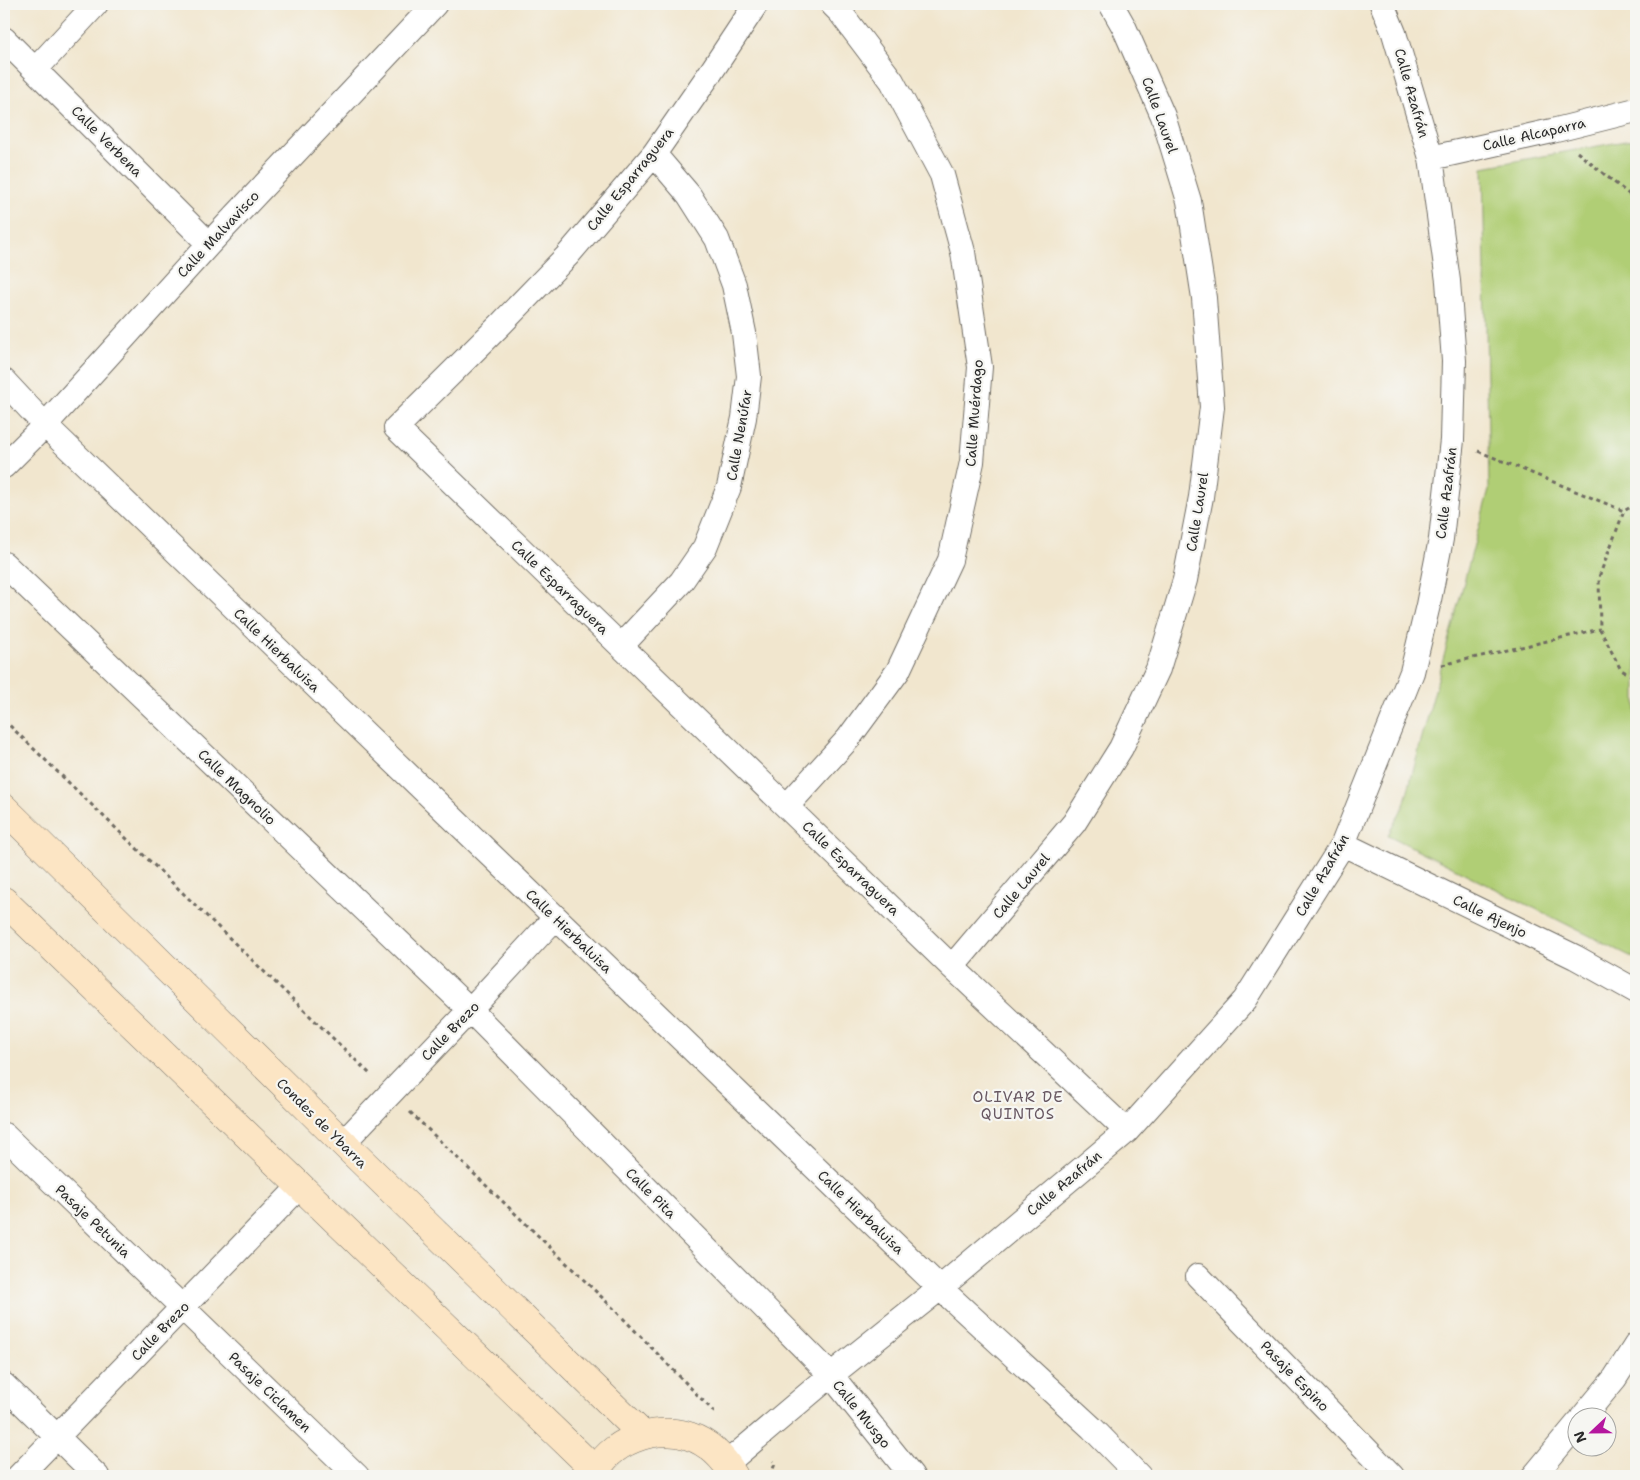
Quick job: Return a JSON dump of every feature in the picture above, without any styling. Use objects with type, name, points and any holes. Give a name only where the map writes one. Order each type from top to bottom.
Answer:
[{"type":"main road","name":"Condes de Ybarra","points":[[4,808],[643,1436]]},
{"type":"main road","points":[[4,901],[595,1474],[608,1455],[624,1443],[643,1436],[666,1432],[689,1436],[710,1447],[730,1470]]},
{"type":"street","points":[[35,70],[96,4]]},
{"type":"street","name":"Calle Malvavisco","points":[[4,466],[45,425],[209,244],[435,4]]},
{"type":"street","name":"Calle Esparraguera","points":[[756,4],[654,154],[567,256],[396,428],[952,967],[1127,1131]]},
{"type":"street","name":"Calle Muérdago","points":[[787,806],[848,739],[898,671],[950,560],[972,462],[980,367],[963,252],[942,175],[892,81],[832,4]]},
{"type":"street","name":"Calle Laurel","points":[[952,967],[1074,823],[1121,748],[1158,669],[1185,580],[1201,497],[1212,407],[1204,298],[1189,201],[1164,116],[1124,27],[1111,4]]},
{"type":"street","name":"Calle Azafrán","points":[[730,1470],[831,1375],[940,1288],[1127,1131],[1245,1000],[1343,844],[1412,672],[1441,539],[1452,440],[1454,361],[1448,281],[1431,158],[1394,33],[1382,4]]},
{"type":"street","name":"Calle Verbena","points":[[4,39],[209,244]]},
{"type":"street","name":"Calle Alcaparra","points":[[1431,158],[1636,110]]},
{"type":"street","name":"Calle Nenúfar","points":[[621,646],[681,582],[705,547],[730,487],[744,418],[749,376],[744,333],[734,285],[717,239],[689,195],[654,154]]},
{"type":"street","name":"Calle Hierbaluisa","points":[[4,381],[45,425],[555,918],[940,1288],[1092,1428],[1139,1476]]},
{"type":"street","name":"Calle Magnolio","points":[[4,564],[470,1010]]},
{"type":"street","name":"Calle Ajenjo","points":[[1343,844],[1574,957],[1636,991]]},
{"type":"street","name":"Calle Brezo","points":[[343,1143],[555,918]]},
{"type":"street","name":"Calle Pita","points":[[470,1010],[831,1375]]},
{"type":"street","name":"Pasaje Petunia","points":[[4,1135],[183,1307]]},
{"type":"street","name":"Calle Brezo","points":[[19,1476],[300,1186]]},
{"type":"street","name":"Pasaje Espino","points":[[1198,1276],[1392,1476]]},
{"type":"street","name":"Pasaje Ciclamen","points":[[183,1307],[357,1476]]},
{"type":"street","points":[[1590,1408],[1615,1378],[1636,1345]]},
{"type":"street","name":"Calle Musgo","points":[[831,1375],[912,1476]]},
{"type":"street","points":[[4,1385],[97,1476]]},
{"type":"street","points":[[1534,1476],[1568,1435]]},
{"type":"path","points":[[1552,131],[1636,200]]},
{"type":"path","points":[[1452,440],[1624,511]]},
{"type":"path","points":[[1636,504],[1624,511],[1599,576],[1600,629],[1621,670],[1636,678]]},
{"type":"path","points":[[1412,672],[1600,629]]},
{"type":"green space","points":[[1636,139],[1636,959],[1388,835],[1404,805],[1489,489],[1483,167]]},
{"type":"district","name":"OLIVAR DE QUINTOS","points":[[1018,1106]]}]
